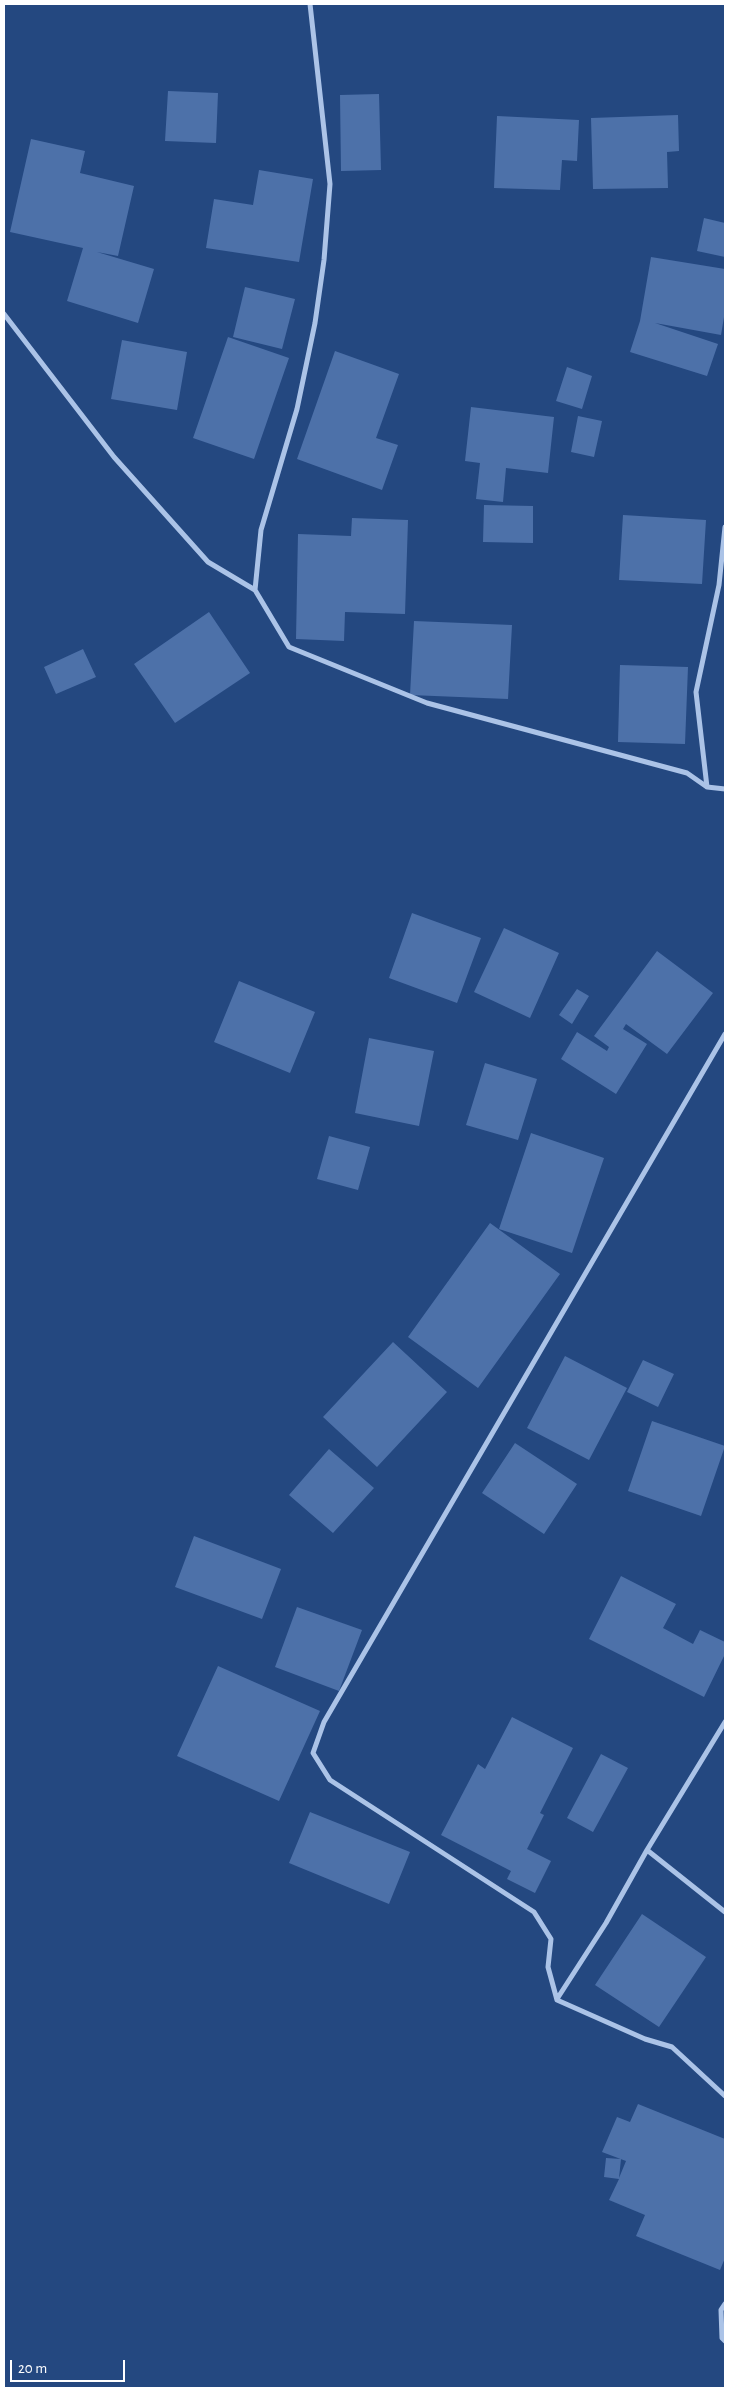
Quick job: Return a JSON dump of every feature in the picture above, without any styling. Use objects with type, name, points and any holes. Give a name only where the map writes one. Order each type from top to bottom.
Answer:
[{"type":"street","points":[[255,590],[261,530],[297,409],[315,323],[324,260],[330,184],[310,4]]},
{"type":"street","points":[[4,314],[114,457],[208,562],[255,590],[289,647],[427,703],[687,773],[707,787],[725,789]]},
{"type":"street","points":[[707,787],[696,692],[718,586],[725,527]]},
{"type":"street","points":[[557,2000],[548,1967],[551,1939],[534,1912],[330,1780],[313,1752],[324,1722],[725,1034]]},
{"type":"street","points":[[557,2000],[606,1923],[725,1722]]},
{"type":"street","points":[[648,1850],[725,1912]]},
{"type":"street","points":[[557,2000],[645,2038],[672,2047],[725,2096]]},
{"type":"street","points":[[725,2304],[721,2310],[722,2338],[725,2341]]},
{"type":"building","points":[[168,91],[218,93],[216,143],[165,141]]},
{"type":"building","points":[[379,94],[381,170],[341,171],[340,95]]},
{"type":"building","points":[[678,115],[679,151],[667,152],[668,188],[593,189],[591,118]]},
{"type":"building","points":[[497,116],[579,120],[577,161],[562,160],[560,190],[494,188]]},
{"type":"building","points":[[31,139],[85,151],[80,173],[134,186],[118,256],[97,252],[154,269],[138,323],[67,301],[83,248],[10,232]]},
{"type":"building","points":[[259,170],[313,179],[299,262],[206,248],[214,199],[253,205]]},
{"type":"building","points":[[704,218],[725,223],[725,257],[697,251]]},
{"type":"building","points":[[651,257],[725,269],[725,311],[721,335],[655,323],[718,344],[707,376],[630,352],[640,321]]},
{"type":"building","points":[[245,287],[295,299],[282,349],[233,337]]},
{"type":"building","points":[[228,337],[289,358],[254,459],[193,438]]},
{"type":"building","points":[[122,340],[187,352],[177,410],[111,399]]},
{"type":"building","points":[[335,351],[399,374],[376,438],[398,445],[382,490],[297,459]]},
{"type":"building","points":[[567,367],[592,376],[582,409],[556,401]]},
{"type":"building","points":[[471,407],[554,417],[548,473],[506,468],[503,502],[476,499],[480,463],[465,461]]},
{"type":"building","points":[[578,416],[602,421],[594,457],[571,452]]},
{"type":"building","points":[[484,505],[533,506],[533,543],[483,542]]},
{"type":"building","points":[[623,515],[706,520],[702,584],[619,580]]},
{"type":"building","points":[[352,518],[408,520],[405,614],[345,612],[344,641],[296,639],[298,534],[351,536]]},
{"type":"building","points":[[209,612],[250,673],[175,723],[134,664]]},
{"type":"building","points":[[414,621],[512,625],[508,699],[410,695]]},
{"type":"building","points":[[83,649],[96,677],[56,694],[44,667]]},
{"type":"building","points":[[620,665],[688,667],[685,744],[618,742]]},
{"type":"building","points":[[412,913],[481,938],[457,1003],[389,978]]},
{"type":"building","points":[[504,928],[559,953],[530,1018],[474,992]]},
{"type":"building","points":[[657,951],[713,993],[667,1054],[626,1024],[623,1029],[647,1044],[616,1094],[561,1059],[577,1032],[607,1051],[609,1047],[594,1036]]},
{"type":"building","points":[[239,981],[315,1012],[290,1073],[214,1042]]},
{"type":"building","points":[[577,989],[589,996],[572,1024],[559,1015]]},
{"type":"building","points":[[369,1038],[434,1051],[419,1126],[355,1113]]},
{"type":"building","points":[[485,1063],[537,1079],[518,1140],[466,1125]]},
{"type":"building","points":[[531,1133],[604,1158],[572,1253],[499,1229]]},
{"type":"building","points":[[329,1136],[370,1147],[358,1190],[317,1179]]},
{"type":"building","points":[[490,1223],[560,1274],[478,1388],[408,1337]]},
{"type":"building","points":[[393,1342],[447,1392],[377,1467],[323,1417]]},
{"type":"building","points":[[565,1356],[627,1388],[589,1460],[527,1428]]},
{"type":"building","points":[[643,1360],[674,1374],[658,1407],[627,1392]]},
{"type":"building","points":[[652,1421],[725,1446],[701,1516],[628,1491]]},
{"type":"building","points":[[515,1443],[577,1484],[544,1534],[482,1493]]},
{"type":"building","points":[[329,1449],[374,1488],[333,1533],[289,1495]]},
{"type":"building","points":[[194,1536],[281,1569],[262,1619],[175,1587]]},
{"type":"building","points":[[621,1576],[676,1604],[663,1628],[693,1644],[700,1630],[725,1642],[725,1654],[704,1697],[589,1639]]},
{"type":"building","points":[[297,1607],[362,1630],[339,1691],[275,1667]]},
{"type":"building","points":[[218,1666],[320,1711],[279,1801],[177,1756]]},
{"type":"building","points":[[512,1717],[573,1748],[540,1813],[544,1815],[527,1849],[551,1861],[535,1893],[507,1879],[511,1871],[441,1835],[478,1764],[485,1769]]},
{"type":"building","points":[[601,1754],[628,1768],[593,1832],[567,1818]]},
{"type":"building","points":[[310,1812],[410,1852],[389,1904],[289,1863]]},
{"type":"building","points":[[642,1914],[706,1957],[659,2027],[595,1985]]},
{"type":"building","points":[[638,2104],[725,2139],[725,2258],[720,2270],[636,2236],[645,2215],[609,2200],[619,2179],[604,2177],[606,2158],[621,2159],[602,2152],[617,2117],[630,2122]],"holes":[[[621,2159],[626,2161],[619,2178]]]}]
